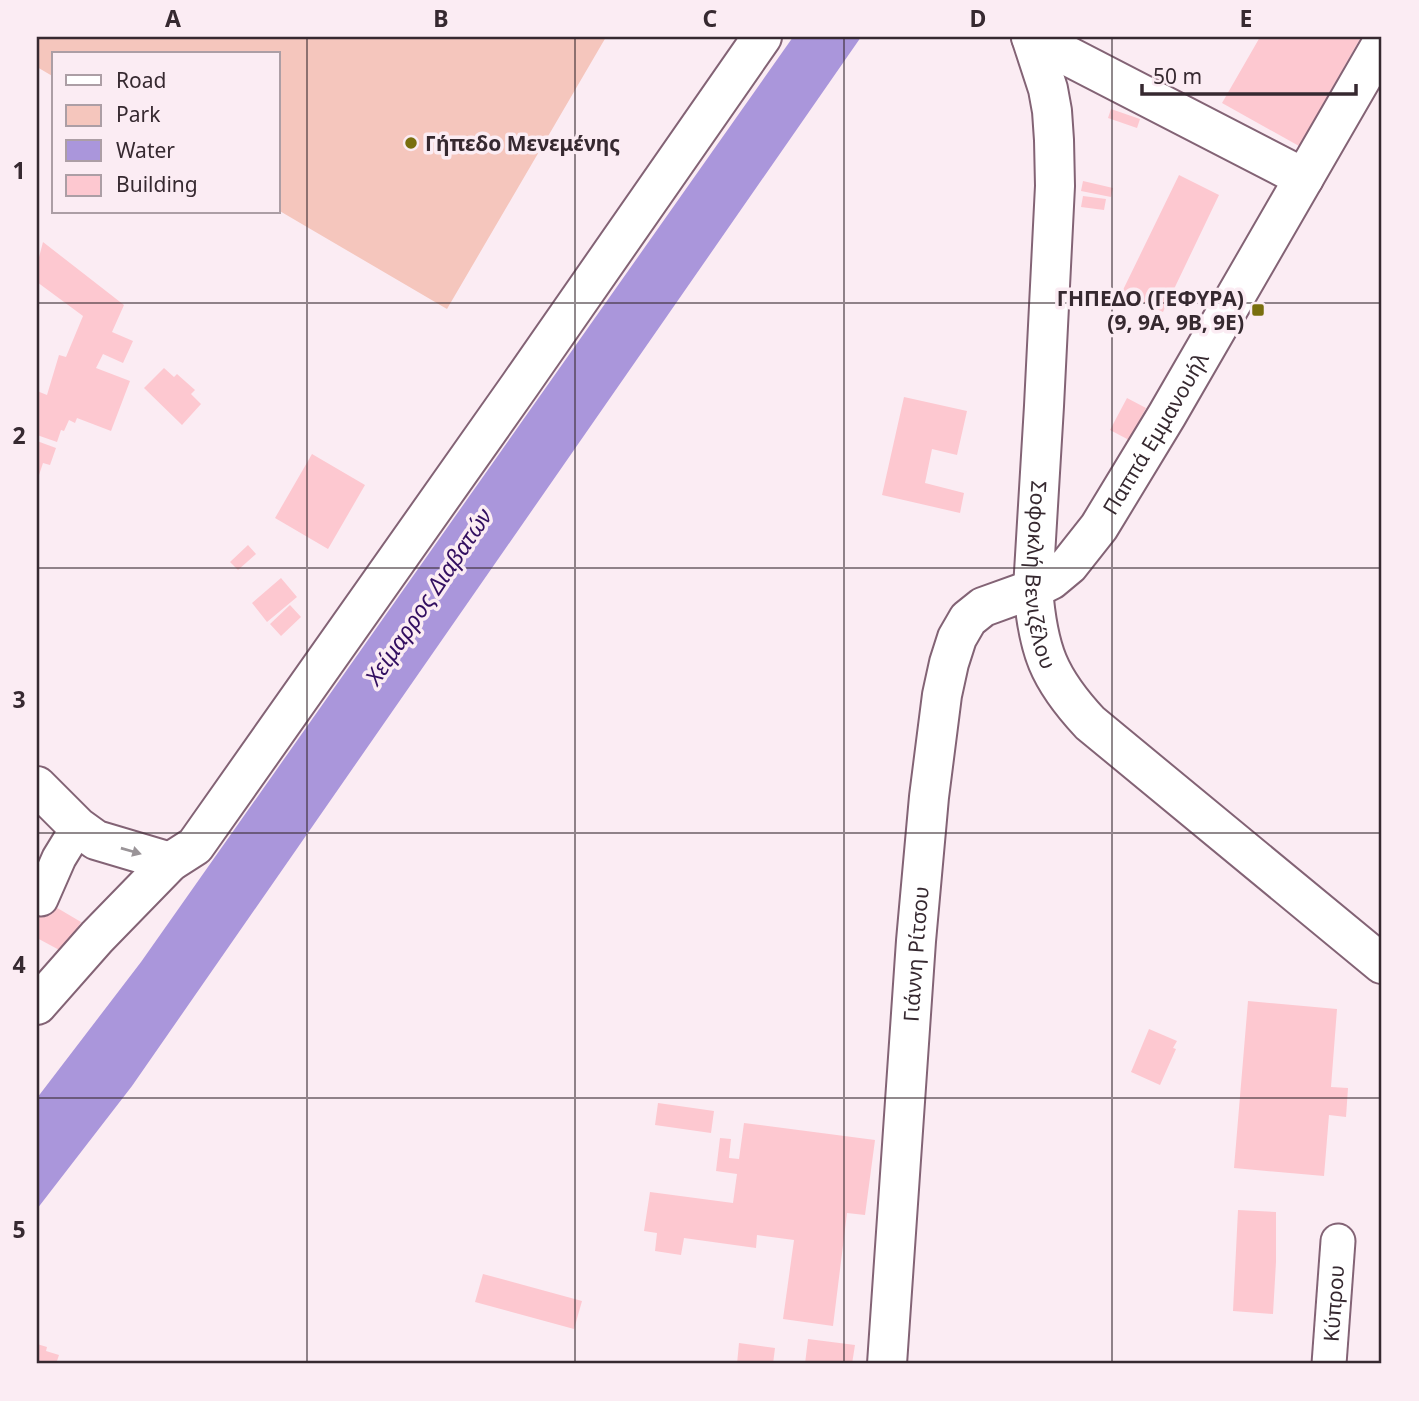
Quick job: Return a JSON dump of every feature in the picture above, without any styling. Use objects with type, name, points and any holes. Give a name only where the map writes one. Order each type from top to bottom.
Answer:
[{"type":"street","points":[[170,862],[177,830],[502,372],[733,37]]},
{"type":"street","points":[[37,1005],[97,937],[170,862],[195,846],[762,37]]},
{"type":"street","points":[[1031,37],[1304,178]]},
{"type":"street","name":"Σοφοκλή Βενιζέλου","points":[[1031,37],[1048,89],[1054,140],[1055,186],[1033,589],[1035,615],[1045,658],[1059,686],[1083,716],[1382,964]]},
{"type":"street","name":"Παππά Εμμανουήλ","points":[[1033,589],[1051,580],[1069,565],[1099,527],[1174,403],[1382,43]]},
{"type":"street","name":"Γιάννη Ρίτσου","points":[[887,1364],[916,941],[930,785],[942,695],[957,638],[968,619],[983,607],[1033,589]]},
{"type":"street","points":[[37,786],[78,827],[96,840],[170,862]]},
{"type":"street","points":[[41,899],[59,858],[78,827]]},
{"type":"street","name":"Κύπρου","points":[[1329,1364],[1338,1241]]},
{"type":"green space","name":"Γήπεδο Μενεμένης","points":[[37,37],[606,37],[447,309],[280,211],[280,52],[52,52],[52,76],[37,67]]},
{"type":"water","name":"Χείμαρρος Διαβατών","points":[[793,37],[861,37],[132,1086],[37,1209],[37,1098],[141,962]]},
{"type":"building","points":[[1260,37],[1361,37],[1299,146],[1222,103]]},
{"type":"building","points":[[1111,109],[1140,119],[1137,128],[1108,118]]},
{"type":"building","points":[[1179,175],[1219,195],[1163,312],[1122,292]]},
{"type":"building","points":[[1083,181],[1113,188],[1111,197],[1081,191]]},
{"type":"building","points":[[1083,196],[1106,199],[1104,210],[1081,207]]},
{"type":"building","points":[[43,242],[124,305],[112,332],[133,341],[123,363],[103,354],[96,368],[130,381],[111,431],[77,418],[75,423],[69,420],[64,431],[61,430],[57,442],[37,435],[37,391],[47,395],[59,355],[66,357],[83,316],[37,282],[37,265]]},
{"type":"building","points":[[164,368],[174,377],[177,374],[195,390],[191,394],[201,404],[182,425],[144,388]]},
{"type":"building","points":[[904,397],[967,411],[957,455],[932,449],[925,483],[964,493],[960,513],[882,495]]},
{"type":"building","points":[[1127,398],[1146,408],[1129,440],[1110,430]]},
{"type":"building","points":[[37,441],[56,448],[50,465],[43,463],[37,481]]},
{"type":"building","points":[[312,454],[365,485],[328,549],[275,518]]},
{"type":"building","points":[[248,545],[256,554],[238,570],[230,562]]},
{"type":"building","points":[[281,578],[297,597],[267,622],[252,603]]},
{"type":"building","points":[[290,605],[301,617],[281,636],[270,624]]},
{"type":"building","points":[[37,896],[81,922],[63,952],[37,938]]},
{"type":"building","points":[[1248,1001],[1337,1009],[1331,1087],[1348,1088],[1346,1117],[1329,1115],[1324,1176],[1234,1168]]},
{"type":"building","points":[[1149,1029],[1177,1041],[1160,1085],[1131,1072]]},
{"type":"building","points":[[658,1103],[714,1111],[711,1133],[655,1125]]},
{"type":"building","points":[[744,1123],[875,1140],[865,1215],[847,1213],[833,1326],[783,1319],[794,1240],[757,1235],[756,1248],[684,1238],[681,1255],[655,1251],[657,1233],[644,1231],[650,1192],[733,1203],[737,1174],[716,1171],[720,1138],[731,1139],[729,1158],[739,1159]]},
{"type":"building","points":[[1238,1210],[1276,1212],[1273,1314],[1233,1311]]},
{"type":"building","points":[[483,1274],[582,1301],[574,1329],[475,1302]]},
{"type":"building","points":[[808,1339],[855,1345],[852,1364],[805,1364]]},
{"type":"building","points":[[739,1343],[775,1348],[773,1364],[737,1364]]},
{"type":"building","points":[[37,1344],[47,1347],[46,1351],[59,1355],[56,1364],[37,1364]]},
{"type":"place","name":"Γήπεδο Μενεμένης","points":[[411,143]]},
{"type":"place","name":"ΓΗΠΕΔΟ (ΓΕΦΥΡΑ) (9, 9Α, 9Β, 9Ε)","points":[[1258,310]]}]
